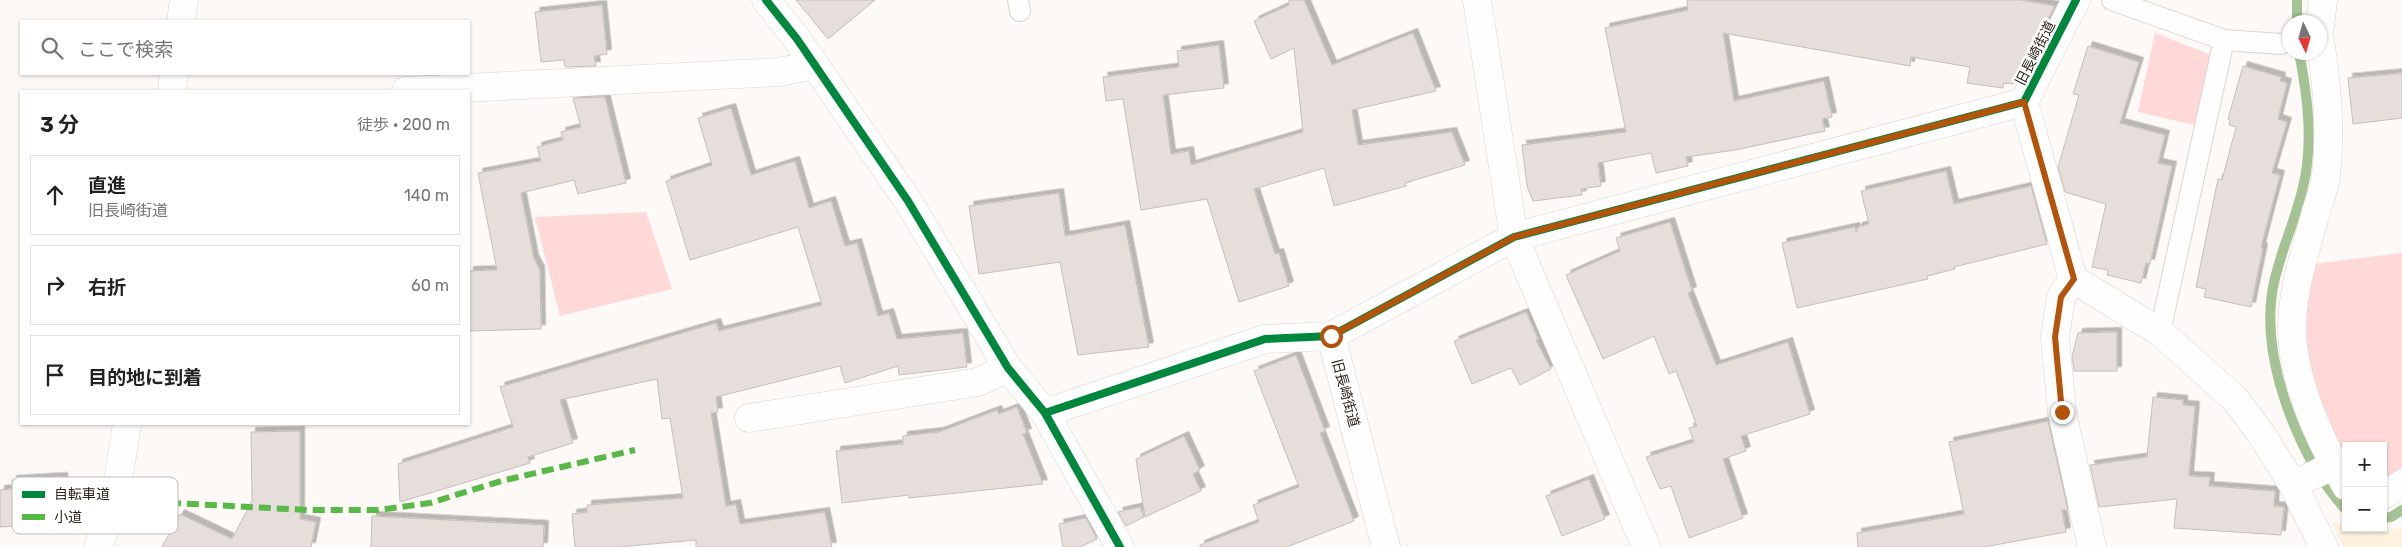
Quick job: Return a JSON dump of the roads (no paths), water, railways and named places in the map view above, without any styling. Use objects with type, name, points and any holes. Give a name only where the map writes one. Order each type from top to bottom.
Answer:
[{"type":"street","points":[[181,20],[184,0]]},
{"type":"street","points":[[766,0],[797,39],[908,201],[1008,368],[1045,413],[1120,547]]},
{"type":"street","points":[[1477,0],[1514,237],[1646,547]]},
{"type":"street","name":"旧長崎街道","points":[[1386,547],[1331,336],[1514,237],[2024,102],[2076,0]]},
{"type":"street","points":[[2321,15],[2323,0]]},
{"type":"street","points":[[2293,485],[2340,476],[2301,384],[2292,344],[2293,315],[2300,277],[2326,177],[2328,116],[2322,60]]},
{"type":"street","points":[[426,90],[779,72],[814,65]]},
{"type":"street","points":[[172,90],[174,75]]},
{"type":"street","points":[[2024,102],[2074,279],[2160,332],[2235,399],[2261,434],[2293,485],[2324,547]]},
{"type":"street","points":[[2074,279],[2061,297],[2055,337],[2062,412],[2092,547]]},
{"type":"street","points":[[1045,413],[1265,339],[1331,336]]},
{"type":"street","points":[[749,418],[978,382],[1008,368]]},
{"type":"street","points":[[119,477],[127,425]]},
{"type":"street","points":[[2387,493],[2402,484]]},
{"type":"street","points":[[98,547],[103,534]]},
{"type":"lane","points":[[2112,0],[2224,40],[2281,44]]},
{"type":"lane","points":[[2160,332],[2224,40]]},
{"type":"waterway","points":[[2297,0],[2297,15]]},
{"type":"waterway","points":[[2300,60],[2307,104],[2308,157],[2302,191],[2274,280],[2270,320],[2279,379],[2299,437],[2313,464],[2342,505]]},
{"type":"waterway","points":[[2387,518],[2402,510]]}]
